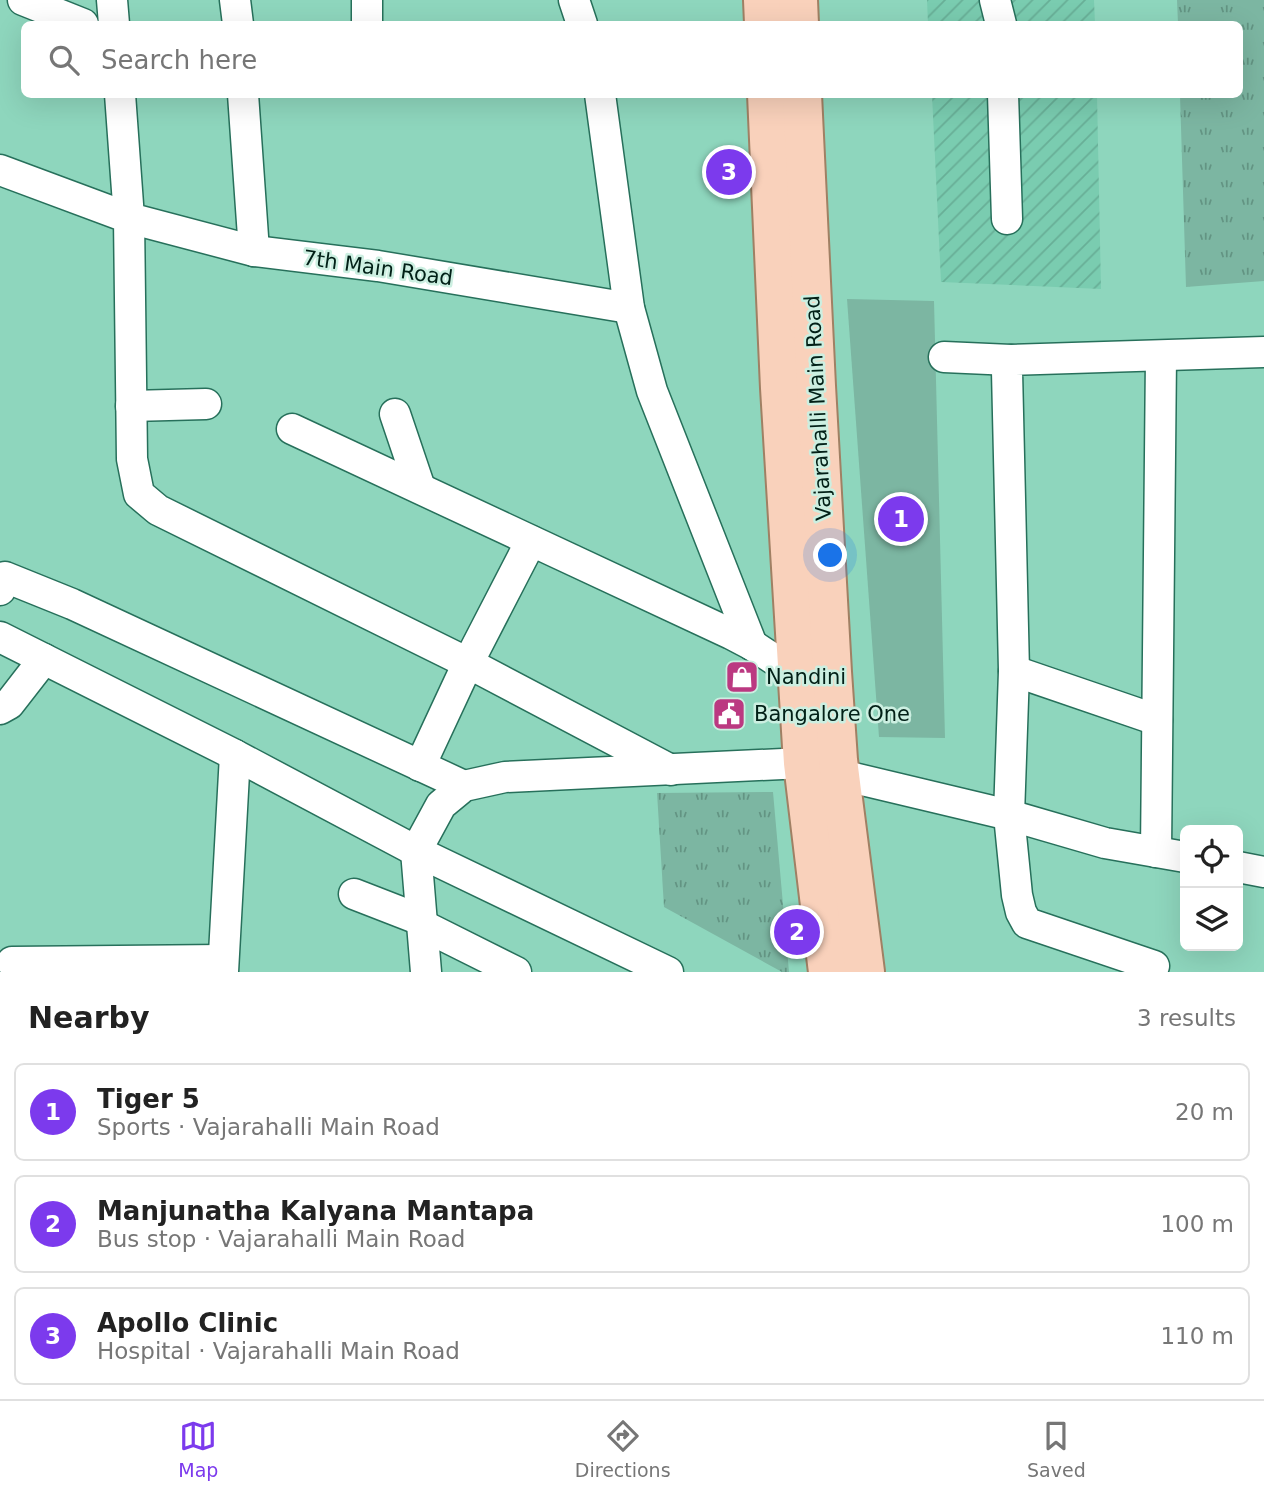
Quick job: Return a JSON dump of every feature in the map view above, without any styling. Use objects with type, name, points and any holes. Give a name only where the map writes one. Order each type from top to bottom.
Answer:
[{"type":"main road","points":[[763,0],[764,21]]},
{"type":"main road","points":[[798,0],[799,21]]},
{"type":"main road","name":"Vajarahalli Main Road","points":[[767,98],[780,388],[814,669],[841,775],[865,972]]},
{"type":"main road","name":"Vajarahalli Main Road","points":[[802,98],[816,386],[814,669],[803,763],[828,972]]},
{"type":"street","points":[[23,0],[76,21]]},
{"type":"street","points":[[112,0],[114,21]]},
{"type":"street","points":[[235,0],[238,21]]},
{"type":"street","points":[[367,0],[367,21]]},
{"type":"street","points":[[574,0],[581,21]]},
{"type":"street","points":[[995,0],[1000,21]]},
{"type":"street","points":[[120,98],[129,218],[132,459],[139,494],[158,510],[468,663],[671,770]]},
{"type":"street","points":[[243,98],[254,251]]},
{"type":"street","points":[[601,98],[629,308],[652,391],[752,645]]},
{"type":"street","points":[[1003,98],[1007,219]]},
{"type":"street","name":"7th Main Road","points":[[0,170],[129,218],[254,251],[378,266],[629,308]]},
{"type":"street","points":[[944,357],[1011,360],[1264,352]]},
{"type":"street","points":[[1156,852],[1161,356]]},
{"type":"street","points":[[1011,360],[1007,371],[1014,671],[1009,815],[1021,912],[1027,923],[1154,967]]},
{"type":"street","points":[[131,406],[206,404]]},
{"type":"street","points":[[395,414],[420,488]]},
{"type":"street","points":[[292,429],[752,645],[778,662],[814,669]]},
{"type":"street","points":[[420,766],[468,663],[531,541]]},
{"type":"street","points":[[2,581],[72,604],[464,786]]},
{"type":"street","points":[[0,637],[235,755],[416,851],[668,972]]},
{"type":"street","points":[[0,709],[9,704],[44,659]]},
{"type":"street","points":[[1014,671],[1157,720]]},
{"type":"street","points":[[12,962],[223,966],[235,755]]},
{"type":"street","points":[[426,972],[416,851],[442,805],[464,786],[505,777],[803,763],[841,775],[1009,815],[1105,843],[1180,856]]},
{"type":"street","points":[[1243,868],[1264,872]]},
{"type":"street","points":[[354,894],[422,923],[516,972]]},
{"type":"shaded area","points":[[927,0],[1094,0],[1095,21],[928,21]]},
{"type":"shaded area","points":[[932,98],[1097,98],[1101,289],[941,282]]},
{"type":"green space","points":[[1177,0],[1264,0],[1264,281],[1186,287],[1180,98],[1243,98],[1243,21],[1178,21]]},
{"type":"green space","points":[[847,299],[934,301],[945,738],[879,737]]},
{"type":"green space","points":[[773,792],[789,972],[782,972],[664,907],[657,793]]},
{"type":"place","name":"Apollo Clinic","points":[[729,172]]},
{"type":"place","name":"Tiger 5","points":[[901,519]]},
{"type":"place","name":"Nandini","points":[[742,677]]},
{"type":"place","name":"Bangalore One","points":[[729,714]]},
{"type":"place","name":"Manjunatha Kalyana Mantapa","points":[[797,932]]}]
